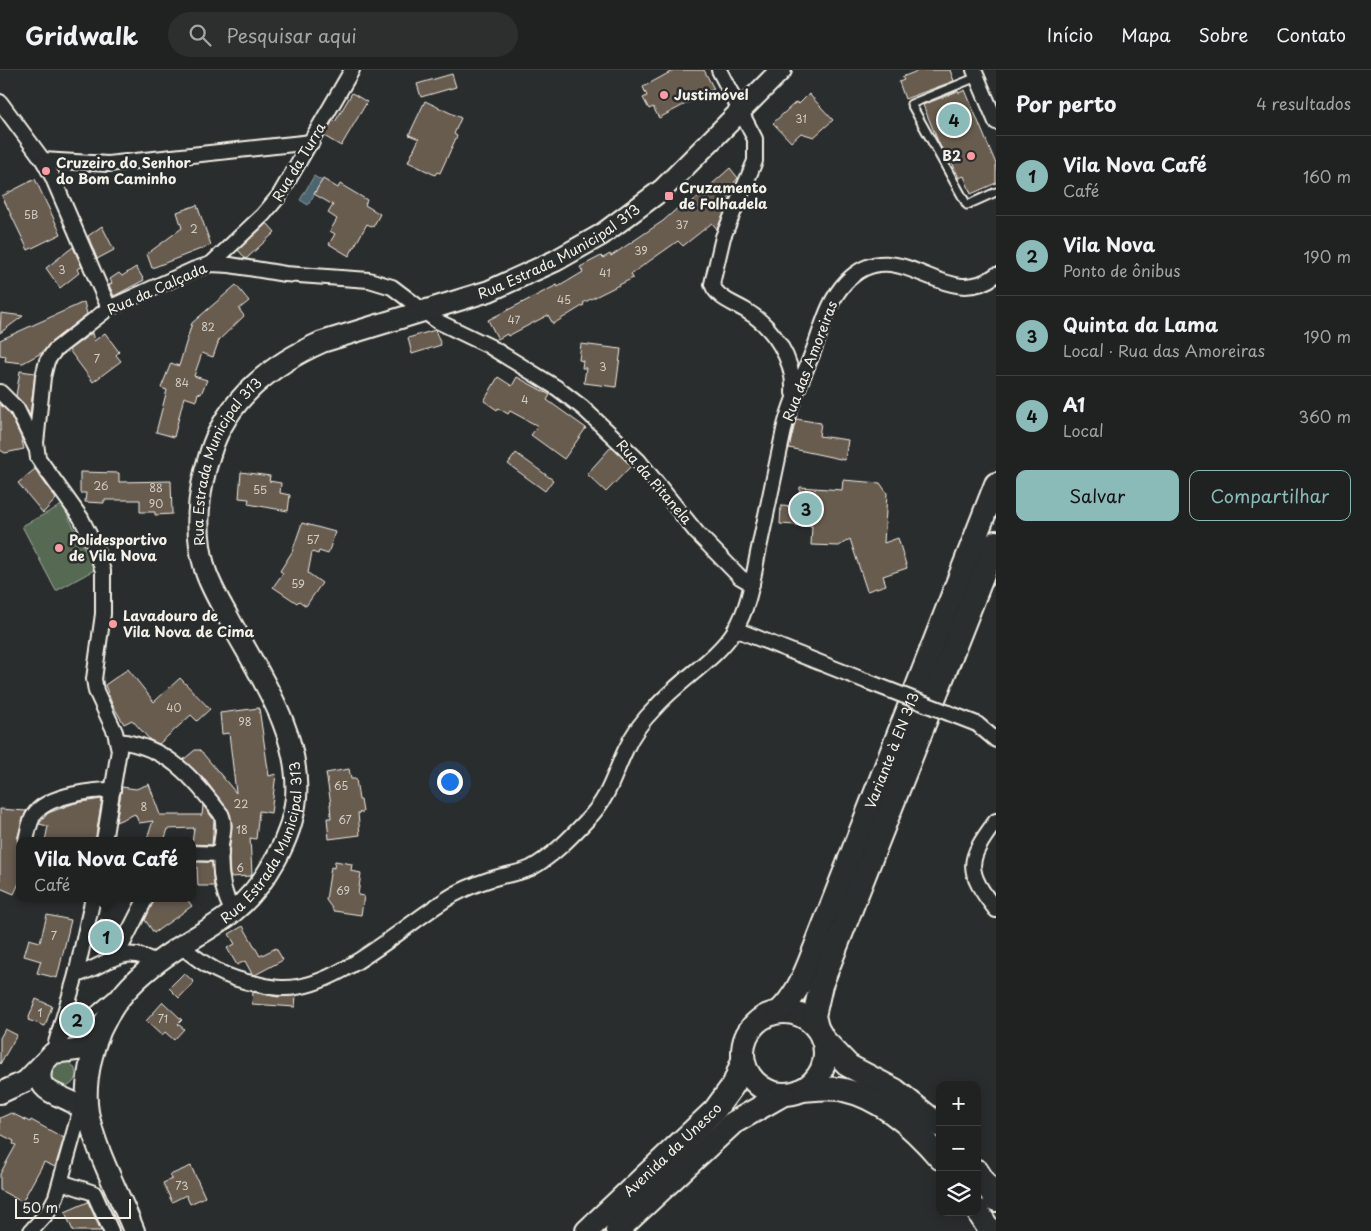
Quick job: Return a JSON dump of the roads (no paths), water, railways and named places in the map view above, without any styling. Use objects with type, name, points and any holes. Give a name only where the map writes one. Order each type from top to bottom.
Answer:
[{"type":"main road","name":"Rua Estrada Municipal 313","points":[[134,1231],[85,1114],[88,1075],[96,1037],[110,1009],[134,983],[181,946],[233,912],[270,869],[286,836],[295,801],[295,760],[289,737],[279,714],[215,592],[205,569],[200,549],[199,507],[205,470],[213,444],[224,423],[244,395],[288,359],[322,342],[489,291],[555,261],[601,235],[663,189],[781,70]]},
{"type":"main road","name":"Variante à EN 313","points":[[778,1012],[794,996],[810,961],[996,484]]},
{"type":"main road","name":"Variante à EN 313","points":[[820,1033],[814,1016],[824,976],[996,542]]},
{"type":"main road","points":[[936,1123],[895,1090],[849,1066],[811,1022],[796,1013],[778,1012],[766,1016],[755,1023],[747,1034],[743,1047],[743,1060],[747,1071],[758,1084],[773,1093],[835,1088],[864,1097],[904,1123],[936,1154]]},
{"type":"main road","points":[[793,1092],[820,1073],[825,1050],[820,1033]]},
{"type":"main road","points":[[5,1091],[31,1077],[55,1056],[88,1047],[96,1037]]},
{"type":"main road","points":[[5,1091],[78,1094],[88,1075],[80,1056],[55,1056]]},
{"type":"main road","points":[[55,1056],[40,1078],[54,1094],[85,1114]]},
{"type":"main road","name":"Avenida da Unesco","points":[[587,1231],[720,1104],[734,1084],[743,1060]]},
{"type":"main road","name":"Avenida da Unesco","points":[[617,1231],[733,1123],[793,1092]]},
{"type":"main road","points":[[981,1177],[996,1200]]},
{"type":"main road","points":[[981,1216],[990,1231]]},
{"type":"street","name":"Rua da Turra","points":[[211,264],[272,206],[312,142],[352,70]]},
{"type":"street","points":[[719,70],[755,139],[755,161],[723,237],[712,284],[724,298],[754,315],[779,343],[792,368],[792,401]]},
{"type":"street","points":[[975,74],[996,122]]},
{"type":"street","points":[[0,102],[43,160],[109,308]]},
{"type":"street","points":[[43,160],[108,164],[312,142]]},
{"type":"street","name":"Rua das Amoreiras","points":[[181,946],[217,972],[239,981],[282,988],[304,986],[325,979],[357,961],[437,905],[463,890],[487,880],[530,868],[572,835],[604,801],[614,781],[624,752],[642,723],[657,705],[721,647],[735,629],[752,584],[792,401],[830,302],[847,281],[863,269],[880,263],[898,264],[955,285],[975,285],[988,281],[996,275]]},
{"type":"street","name":"Rua da Calçada","points":[[36,448],[43,377],[50,354],[109,308],[195,268],[211,264],[241,266],[285,274],[376,281],[392,287],[422,311]]},
{"type":"street","name":"Rua da Pitanela","points":[[422,311],[451,328],[489,346],[557,388],[583,408],[638,460],[697,533],[740,577],[752,584]]},
{"type":"street","points":[[0,392],[17,409],[36,448],[42,466],[81,518],[99,557],[104,600],[94,680],[96,691],[118,741],[119,750],[105,837]]},
{"type":"street","points":[[735,629],[977,724],[996,740]]},
{"type":"street","points":[[118,741],[156,750],[178,766],[222,816],[221,854],[223,889],[233,912]]},
{"type":"street","points":[[27,837],[32,818],[41,808],[83,792],[113,790]]},
{"type":"street","points":[[996,821],[979,843],[972,866],[977,885],[996,910]]},
{"type":"street","points":[[196,853],[221,854]]},
{"type":"street","points":[[55,1056],[92,902]]},
{"type":"street","points":[[116,957],[144,902]]},
{"type":"street","points":[[76,975],[89,971],[116,957],[133,953],[158,963]]},
{"type":"street","points":[[31,1231],[51,1207],[85,1114]]},
{"type":"street","points":[[61,1182],[94,1193],[111,1231]]},
{"type":"lane","points":[[975,74],[911,104],[967,205],[996,192]]},
{"type":"lane","points":[[55,1056],[69,1032],[102,1004],[134,983]]},
{"type":"water","points":[[314,176],[322,181],[308,205],[300,200]]},
{"type":"place","name":"Justimóvel","points":[[664,95]]},
{"type":"place","name":"A1","points":[[954,120]]},
{"type":"place","name":"B2","points":[[971,156]]},
{"type":"place","name":"Cruzeiro do Senhor do Bom Caminho","points":[[46,171]]},
{"type":"place","name":"Cruzamento de Folhadela","points":[[669,196]]},
{"type":"place","name":"Quinta da Lama","points":[[806,509]]},
{"type":"place","name":"Polidesportivo de Vila Nova","points":[[59,548]]},
{"type":"place","name":"Lavadouro de Vila Nova de Cima","points":[[113,624]]},
{"type":"place","name":"Vila Nova Café","points":[[106,937]]},
{"type":"place","name":"Vila Nova","points":[[77,1020]]}]
